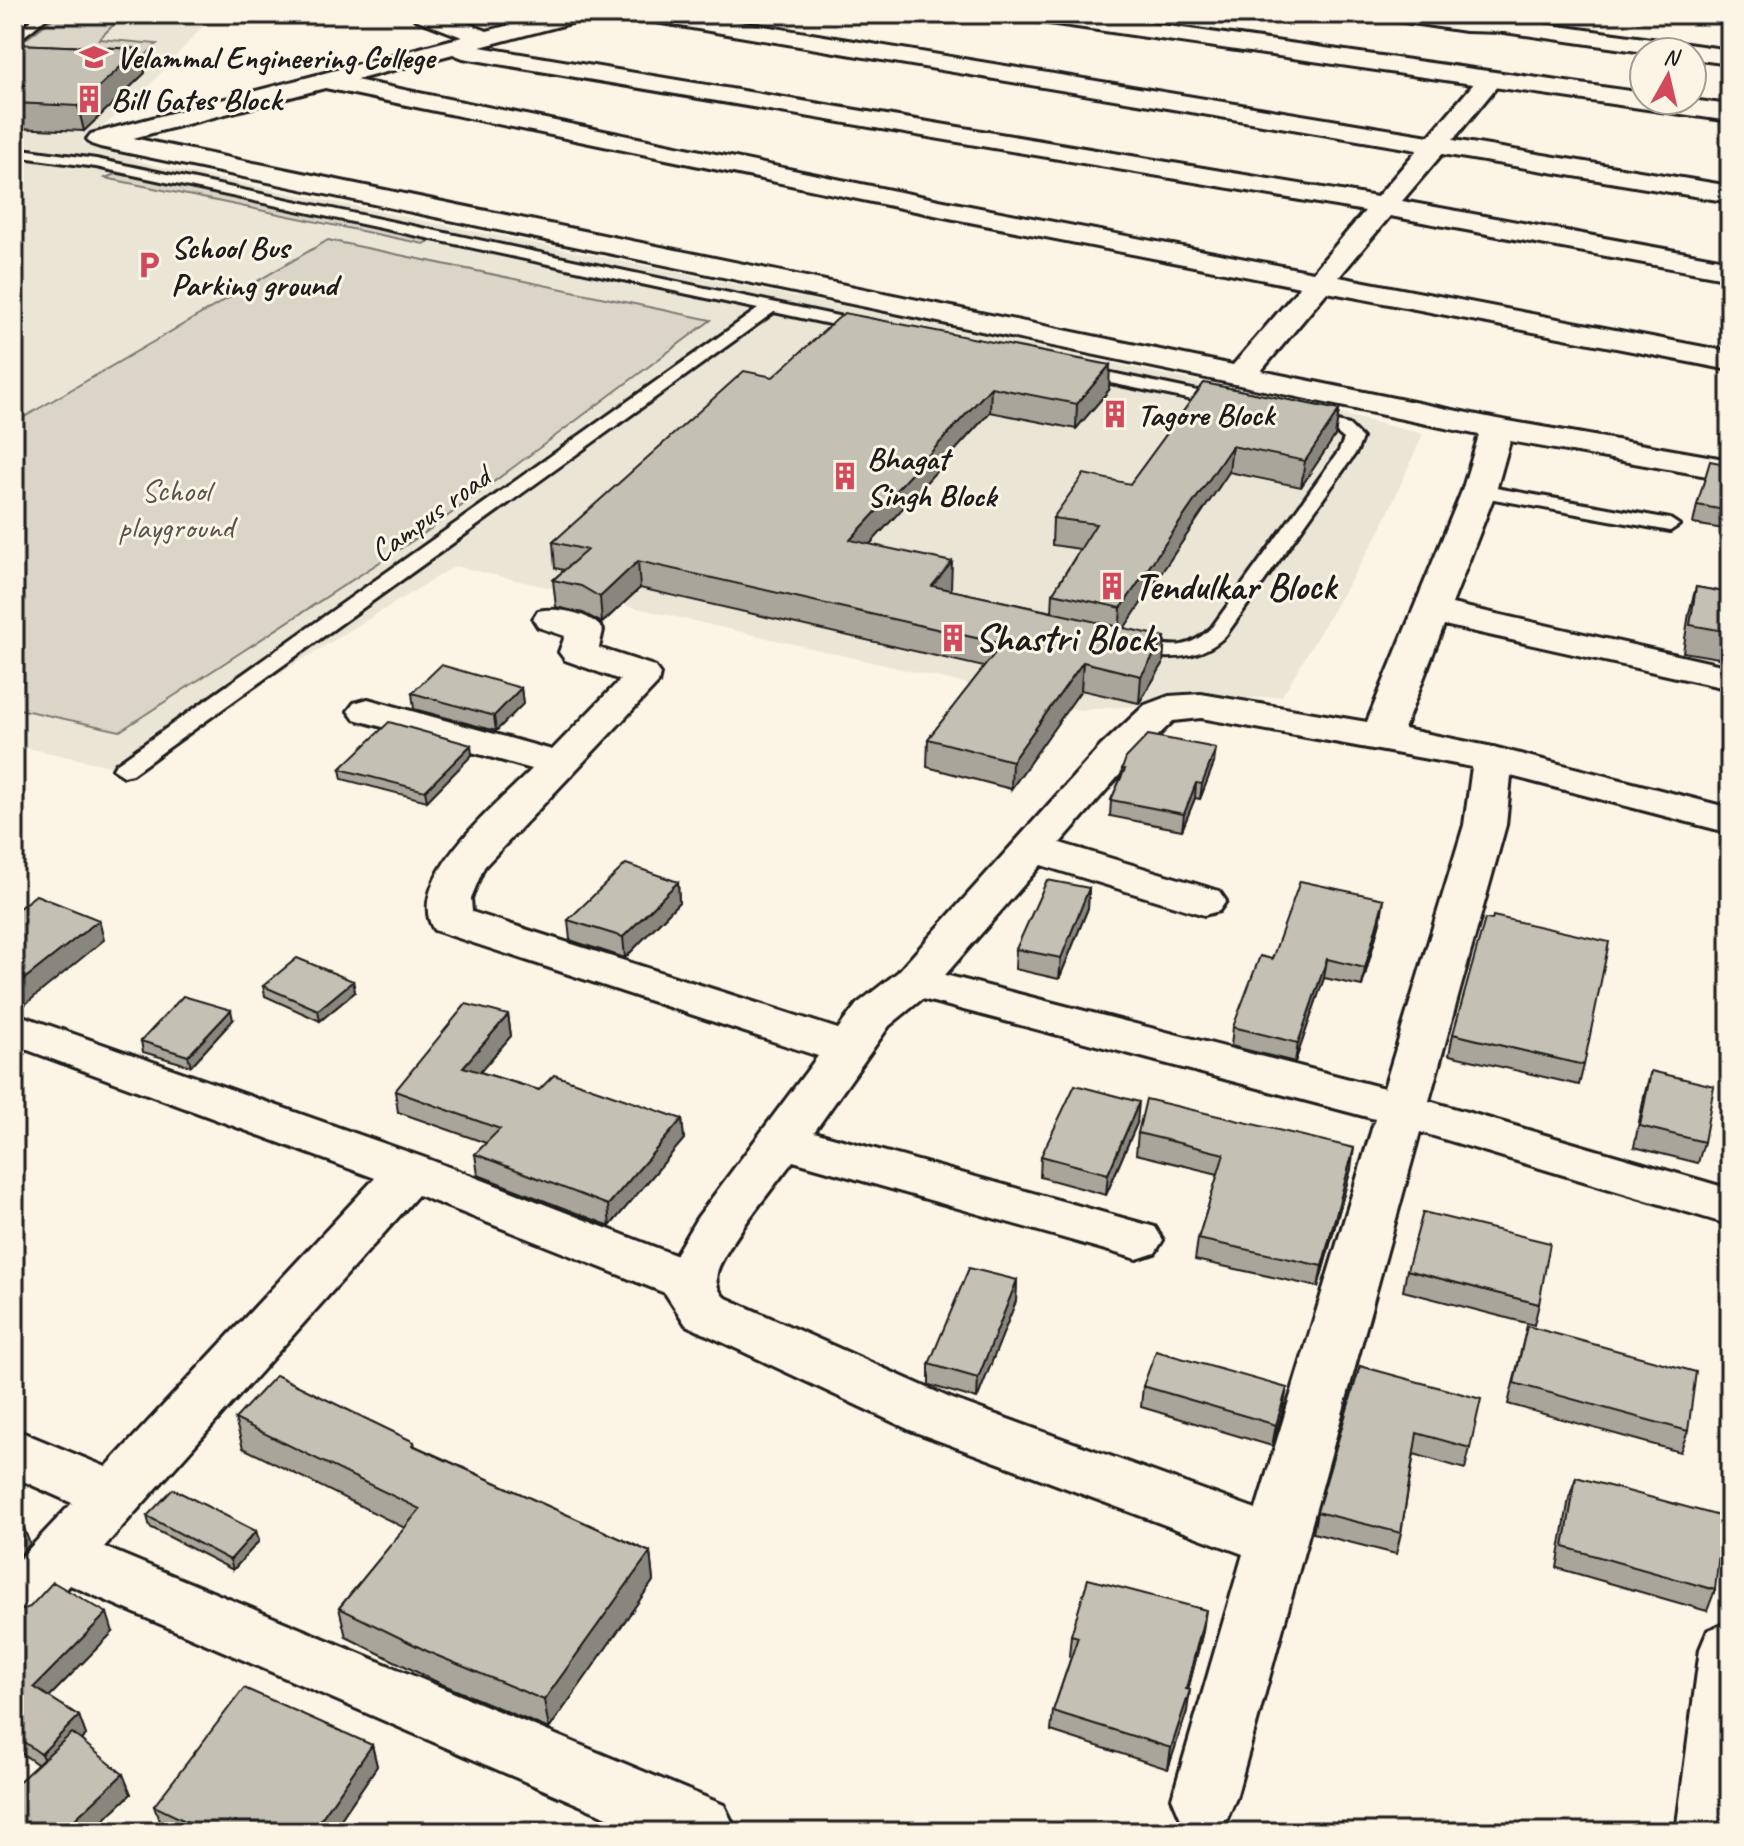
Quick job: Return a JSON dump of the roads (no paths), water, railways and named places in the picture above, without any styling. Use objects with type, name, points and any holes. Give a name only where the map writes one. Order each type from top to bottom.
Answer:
[{"type":"street","points":[[423,14],[485,38]]},
{"type":"street","points":[[100,139],[578,14]]},
{"type":"street","points":[[650,14],[1730,194]]},
{"type":"street","points":[[1035,14],[1730,113]]},
{"type":"street","points":[[1398,14],[1730,57]]},
{"type":"street","points":[[1509,26],[1533,22],[1541,14]]},
{"type":"street","points":[[447,49],[1383,206],[1730,270]]},
{"type":"street","points":[[322,79],[1318,283],[1730,361]]},
{"type":"street","points":[[1240,376],[1491,79]]},
{"type":"street","points":[[100,139],[1047,344],[1240,376],[1497,429],[1730,470]]},
{"type":"street","points":[[1381,736],[1479,491],[1497,429]]},
{"type":"street","points":[[1432,611],[1730,678]]},
{"type":"street","points":[[551,619],[584,630],[578,652],[641,674],[639,683],[465,862],[449,898],[450,920],[848,1049]]},
{"type":"street","points":[[1276,1541],[930,1414],[705,1311],[691,1292],[691,1272],[715,1231],[873,1015],[914,982],[1115,755],[1159,713],[1169,708],[1201,706],[1381,736],[1493,759],[1730,821]]},
{"type":"street","points":[[368,711],[559,764]]},
{"type":"street","points":[[1204,1798],[1485,825],[1493,759]]},
{"type":"street","points":[[1034,849],[1204,901]]},
{"type":"street","points":[[914,982],[1403,1110],[1730,1207]]},
{"type":"street","points":[[14,1028],[410,1172],[691,1282]]},
{"type":"street","points":[[781,1140],[1137,1240]]},
{"type":"street","points":[[14,1606],[410,1172]]},
{"type":"street","points":[[14,1452],[114,1496]]},
{"type":"street","points":[[61,1555],[701,1826]]},
{"type":"street","points":[[1709,1832],[1730,1649]]},
{"type":"lane","points":[[14,40],[46,14]]},
{"type":"lane","points":[[45,156],[100,139]]},
{"type":"lane","points":[[14,152],[112,167],[878,330]]},
{"type":"lane","name":"Campus road","points":[[124,769],[771,307]]},
{"type":"lane","points":[[1062,368],[1248,407]]},
{"type":"lane","points":[[1106,642],[1150,652],[1181,651],[1209,644],[1348,451],[1353,438],[1343,429],[1294,416]]},
{"type":"lane","points":[[1479,491],[1670,525]]},
{"type":"place","name":"Velammal Engineering College","points":[[94,57]]},
{"type":"place","name":"Bill Gates Block","points":[[89,99]]},
{"type":"place","name":"School Bus Parking ground","points":[[149,265]]},
{"type":"place","name":"Tagore Block","points":[[1115,414]]},
{"type":"place","name":"Bhagat Singh Block","points":[[845,476]]},
{"type":"place","name":"Tendulkar Block","points":[[1112,586]]},
{"type":"place","name":"Shastri Block","points":[[953,638]]},
{"type":"park label","name":"School playground","points":[[176,508]]}]
